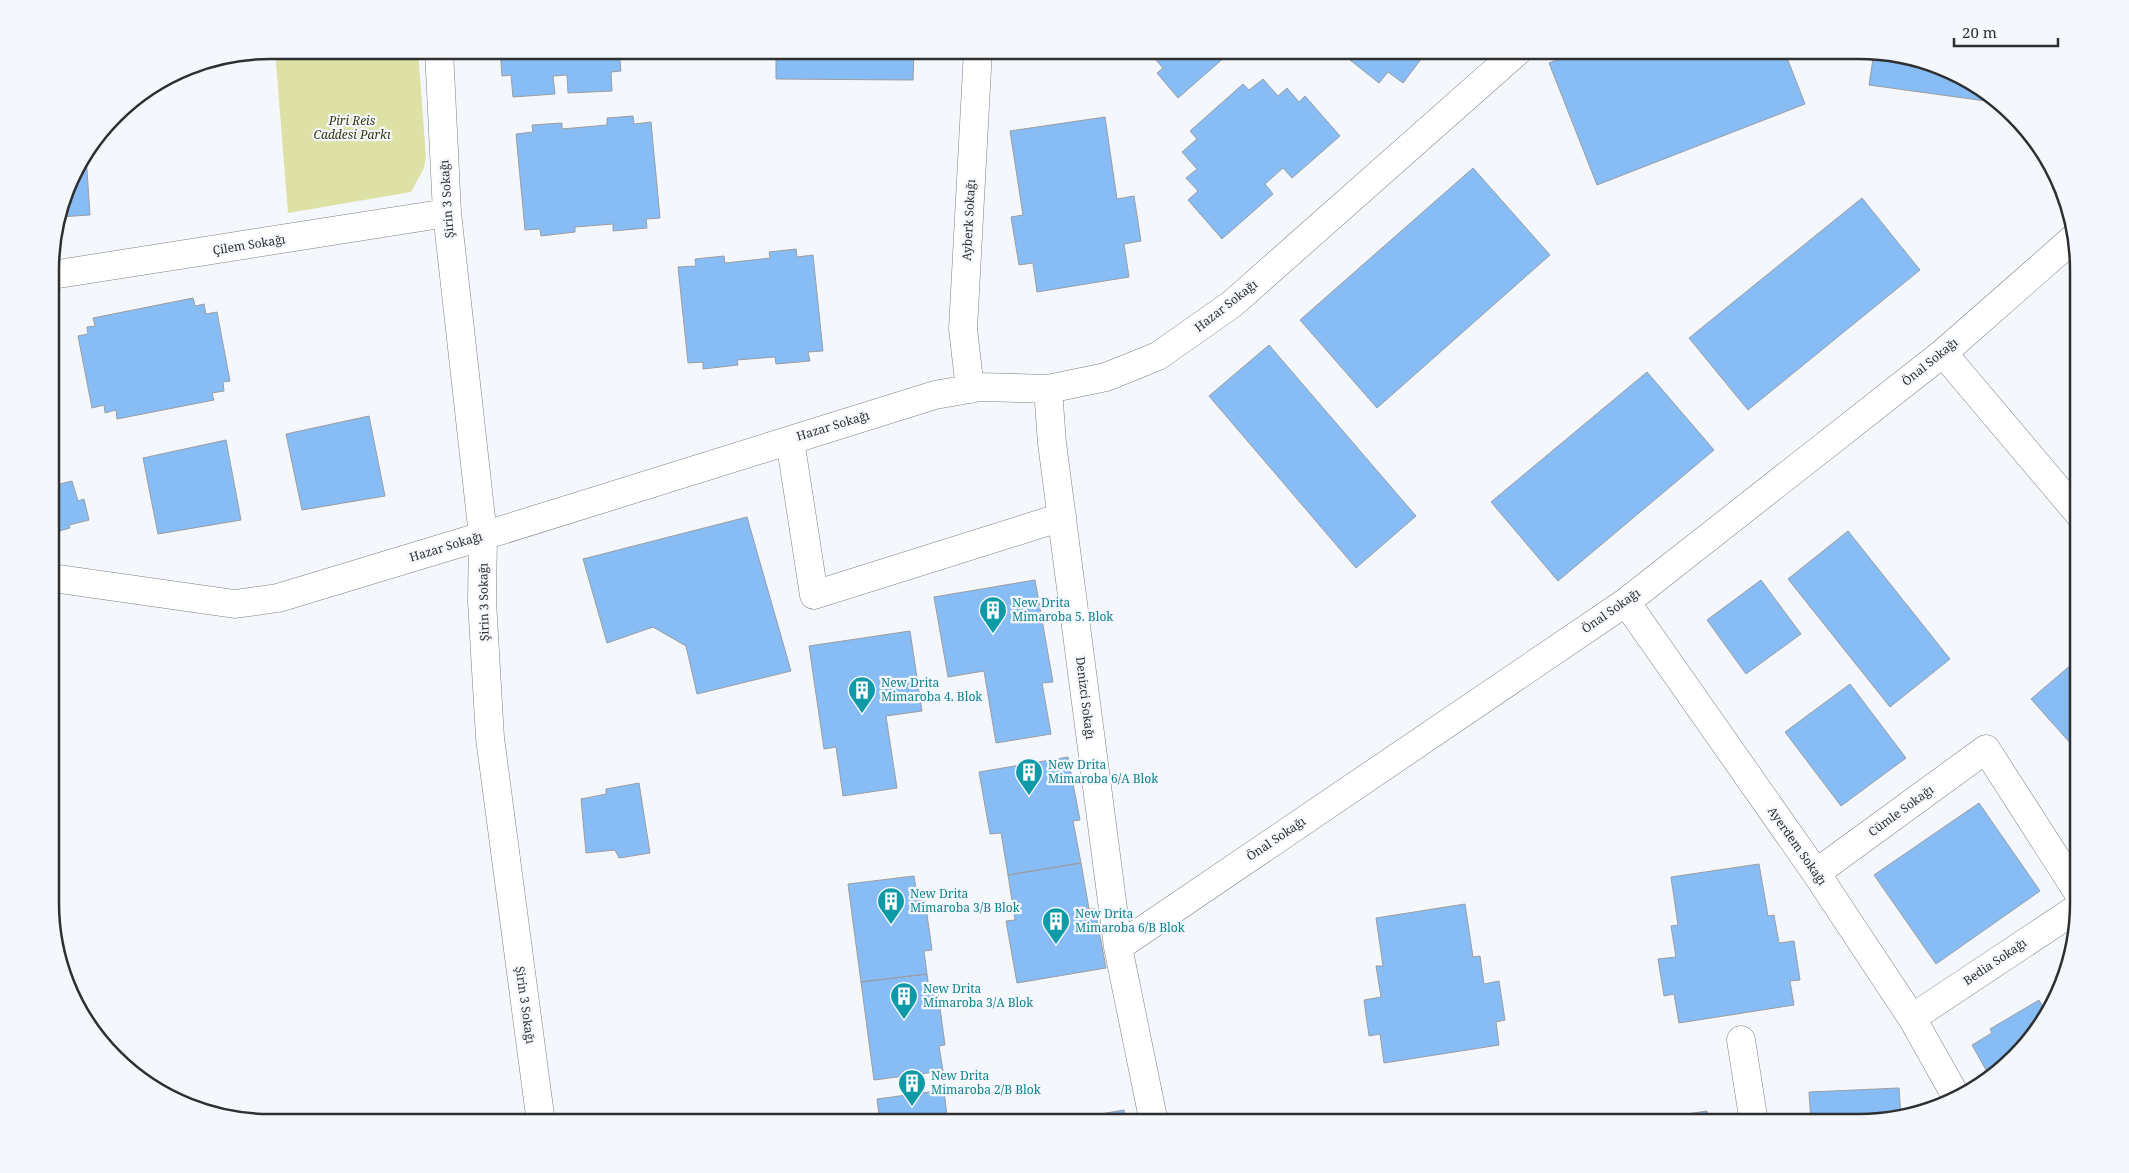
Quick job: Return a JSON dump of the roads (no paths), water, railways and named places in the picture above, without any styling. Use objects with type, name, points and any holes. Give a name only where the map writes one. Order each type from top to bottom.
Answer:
[{"type":"street","name":"Şirin 3 Sokağı","points":[[439,59],[447,213],[484,536],[482,601],[490,738],[540,1114]]},
{"type":"street","name":"Ayberk Sokağı","points":[[970,389],[963,329],[978,59]]},
{"type":"street","name":"Hazar Sokağı","points":[[59,579],[236,604],[278,598],[484,536],[935,394],[980,387],[1048,389],[1106,377],[1158,356],[1232,304],[1509,59]]},
{"type":"street","name":"Çilem Sokağı","points":[[59,274],[447,213]]},
{"type":"street","name":"Önal Sokağı","points":[[1118,947],[1626,602],[1942,353],[2068,244]]},
{"type":"street","points":[[1942,353],[2070,505]]},
{"type":"street","name":"Denizci Sokağı","points":[[1048,389],[1052,443],[1118,947],[1152,1114]]},
{"type":"street","points":[[790,440],[814,595],[1062,517]]},
{"type":"street","name":"Ayerdem Sokağı","points":[[1626,602],[1816,873],[1912,1018],[1953,1092]]},
{"type":"street","name":"Cümle Sokağı","points":[[1816,873],[1986,749],[2070,881]]},
{"type":"street","name":"Bedia Sokağı","points":[[1912,1018],[2070,912]]},
{"type":"street","points":[[1741,1040],[1753,1114]]},
{"type":"place","name":"New Drita Mimaroba 5. Blok","points":[[993,634]]},
{"type":"place","name":"New Drita Mimaroba 4. Blok","points":[[862,714]]},
{"type":"place","name":"New Drita Mimaroba 6/A Blok","points":[[1029,796]]},
{"type":"place","name":"New Drita Mimaroba 3/B Blok","points":[[891,925]]},
{"type":"place","name":"New Drita Mimaroba 6/B Blok","points":[[1056,945]]},
{"type":"place","name":"New Drita Mimaroba 3/A Blok","points":[[904,1020]]},
{"type":"place","name":"New Drita Mimaroba 2/B Blok","points":[[912,1107]]},
{"type":"park label","name":"Piri Reis Caddesi Parkı","points":[[352,128]]}]
